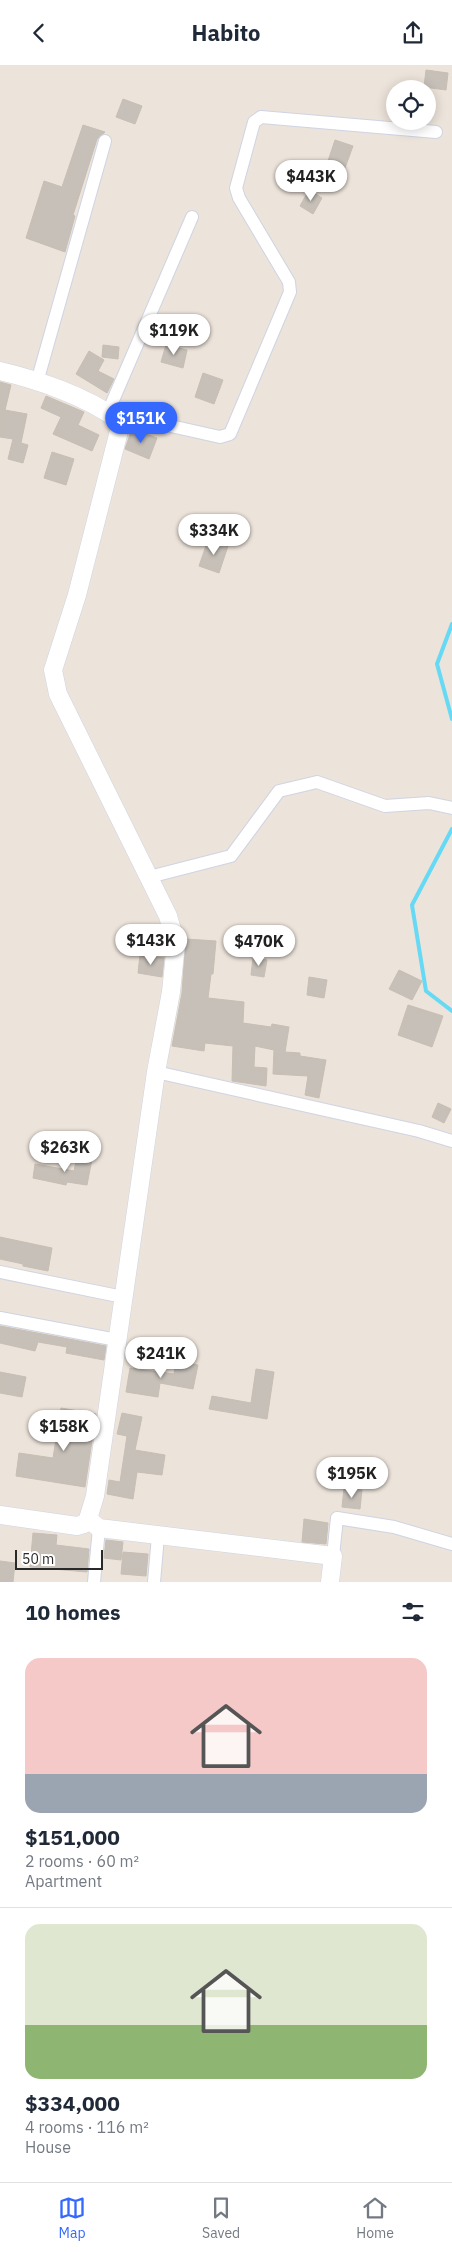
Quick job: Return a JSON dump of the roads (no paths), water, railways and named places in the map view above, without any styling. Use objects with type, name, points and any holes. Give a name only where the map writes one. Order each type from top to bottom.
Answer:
[{"type":"street","points":[[112,416],[126,416],[220,437],[230,434],[290,292],[289,282],[239,198],[236,188],[254,122],[262,117],[436,132]]},
{"type":"street","points":[[37,382],[105,141]]},
{"type":"street","points":[[112,416],[192,217]]},
{"type":"street","points":[[0,371],[37,382],[95,405],[112,416],[120,431],[77,595],[53,670],[58,694],[168,916],[176,944],[171,992],[156,1072],[95,1496],[93,1524],[94,1582]]},
{"type":"street","points":[[149,877],[231,855],[279,791],[317,781],[385,806],[429,803],[452,808]]},
{"type":"street","points":[[156,1072],[419,1131],[452,1141]]},
{"type":"street","points":[[0,1272],[123,1297]]},
{"type":"street","points":[[0,1318],[117,1340]]},
{"type":"street","points":[[0,1515],[77,1526],[93,1524],[158,1536],[333,1556]]},
{"type":"street","points":[[330,1582],[337,1518],[394,1527],[452,1544]]},
{"type":"street","points":[[154,1582],[158,1536]]},
{"type":"waterway","points":[[452,624],[437,664],[452,719]]},
{"type":"waterway","points":[[452,829],[412,905],[426,991],[452,1011]]}]
